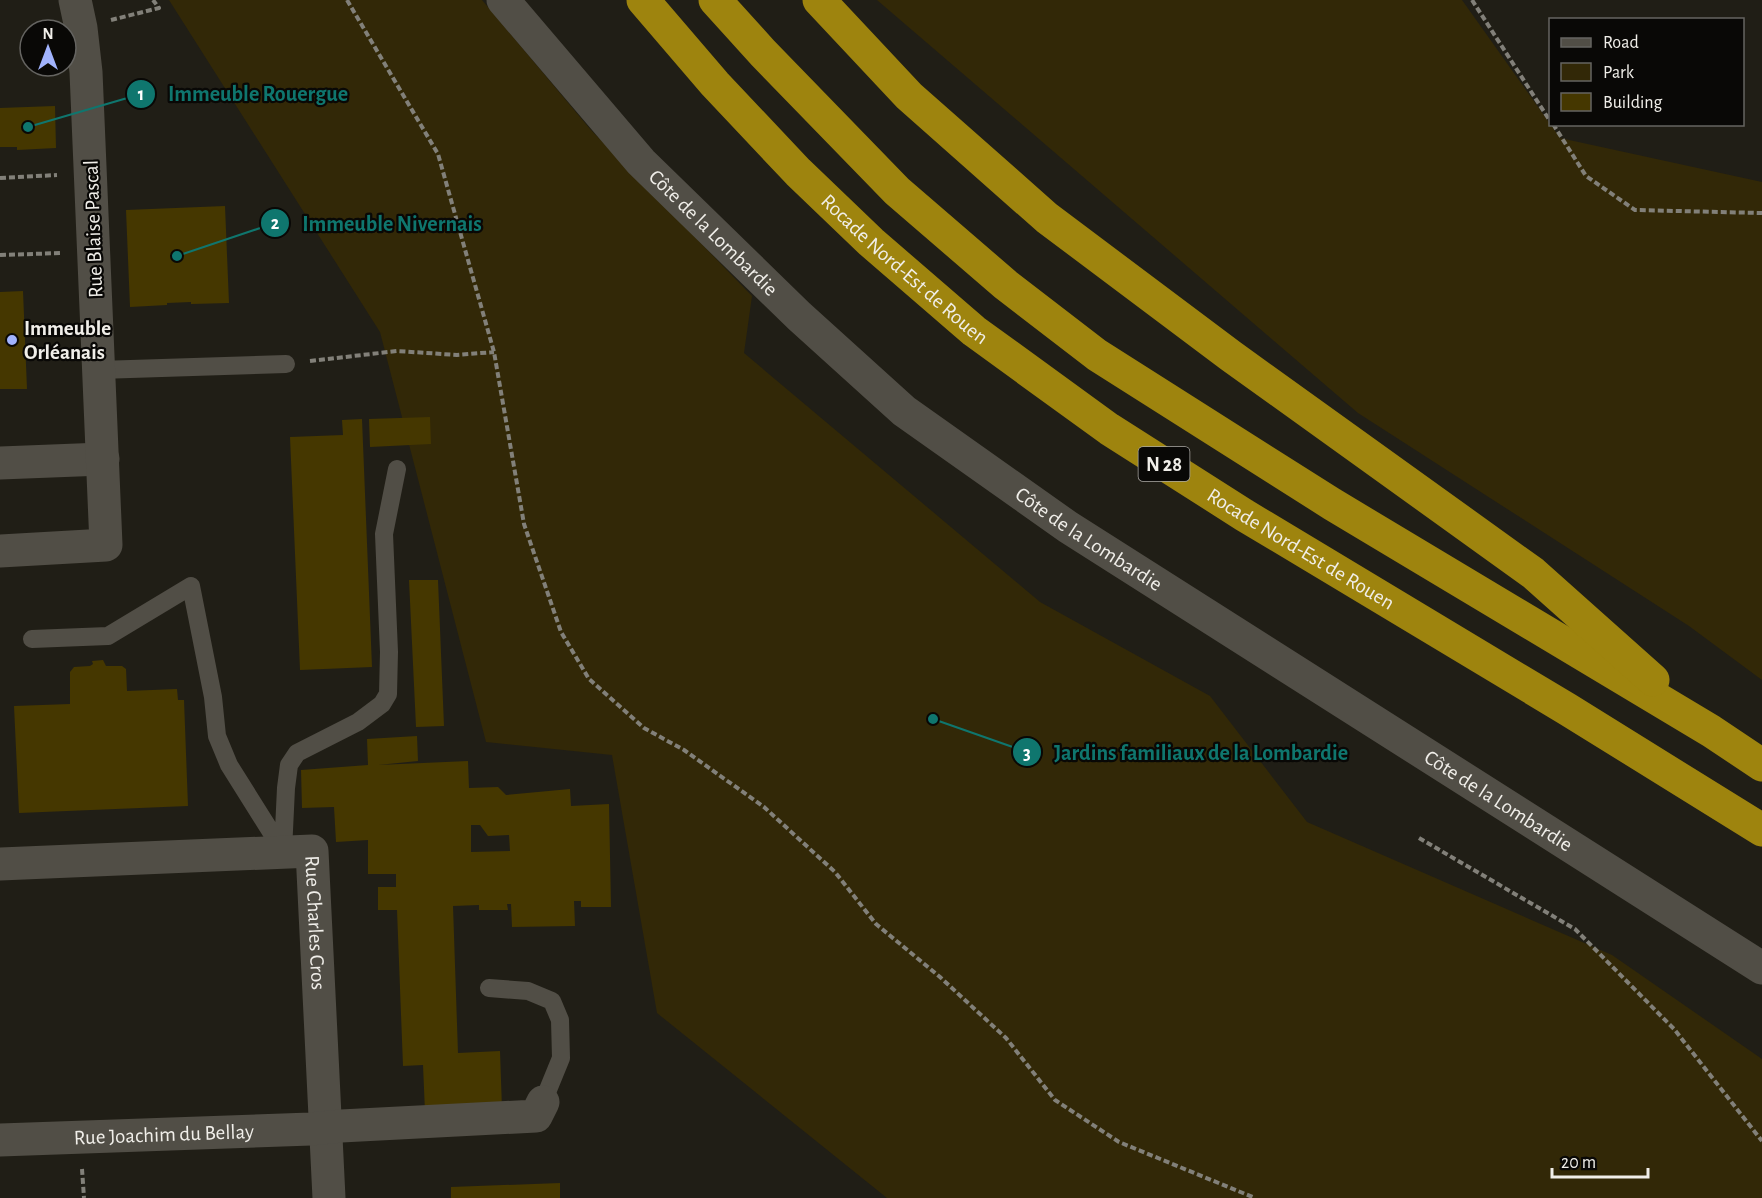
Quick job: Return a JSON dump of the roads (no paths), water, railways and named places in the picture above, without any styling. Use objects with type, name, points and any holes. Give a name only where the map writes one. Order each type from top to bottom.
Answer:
[{"type":"highway","name":"Rocade Nord-Est de Rouen","points":[[643,0],[715,84],[798,172],[871,242],[974,331],[1109,429],[1244,515],[1557,703],[1762,830]]},
{"type":"highway","name":"N 28","points":[[715,0],[763,53],[897,191],[1006,285],[1097,355],[1332,504],[1711,731],[1762,765]]},
{"type":"highway","points":[[819,0],[909,96],[1047,218],[1231,356],[1533,573],[1711,731]]},
{"type":"street","name":"Côte de la Lombardie","points":[[503,0],[641,162],[799,316],[904,411],[1068,528],[1762,968]]},
{"type":"street","name":"Rue Blaise Pascal","points":[[0,551],[106,545],[86,72],[78,14]]},
{"type":"street","points":[[0,463],[103,459]]},
{"type":"street","name":"Rue Charles Cros","points":[[0,864],[312,851],[328,1198]]},
{"type":"street","name":"Rue Joachim du Bellay","points":[[0,1140],[292,1130],[536,1116],[543,1102]]},
{"type":"lane","points":[[99,370],[286,364]]},
{"type":"lane","points":[[284,851],[289,765],[297,753],[358,722],[382,704],[388,694],[389,652],[384,534],[397,469]]},
{"type":"lane","points":[[32,639],[108,636],[190,586],[213,697],[217,736],[229,765],[284,851]]},
{"type":"lane","points":[[489,988],[528,991],[552,1001],[560,1020],[561,1058],[543,1102]]},
{"type":"place","name":"Immeuble Rouergue","points":[[28,127]]},
{"type":"place","name":"Immeuble Nivernais","points":[[177,256]]},
{"type":"place","name":"Immeuble Orléanais","points":[[12,340]]},
{"type":"place","name":"Jardins familiaux de la Lombardie","points":[[933,719]]}]
